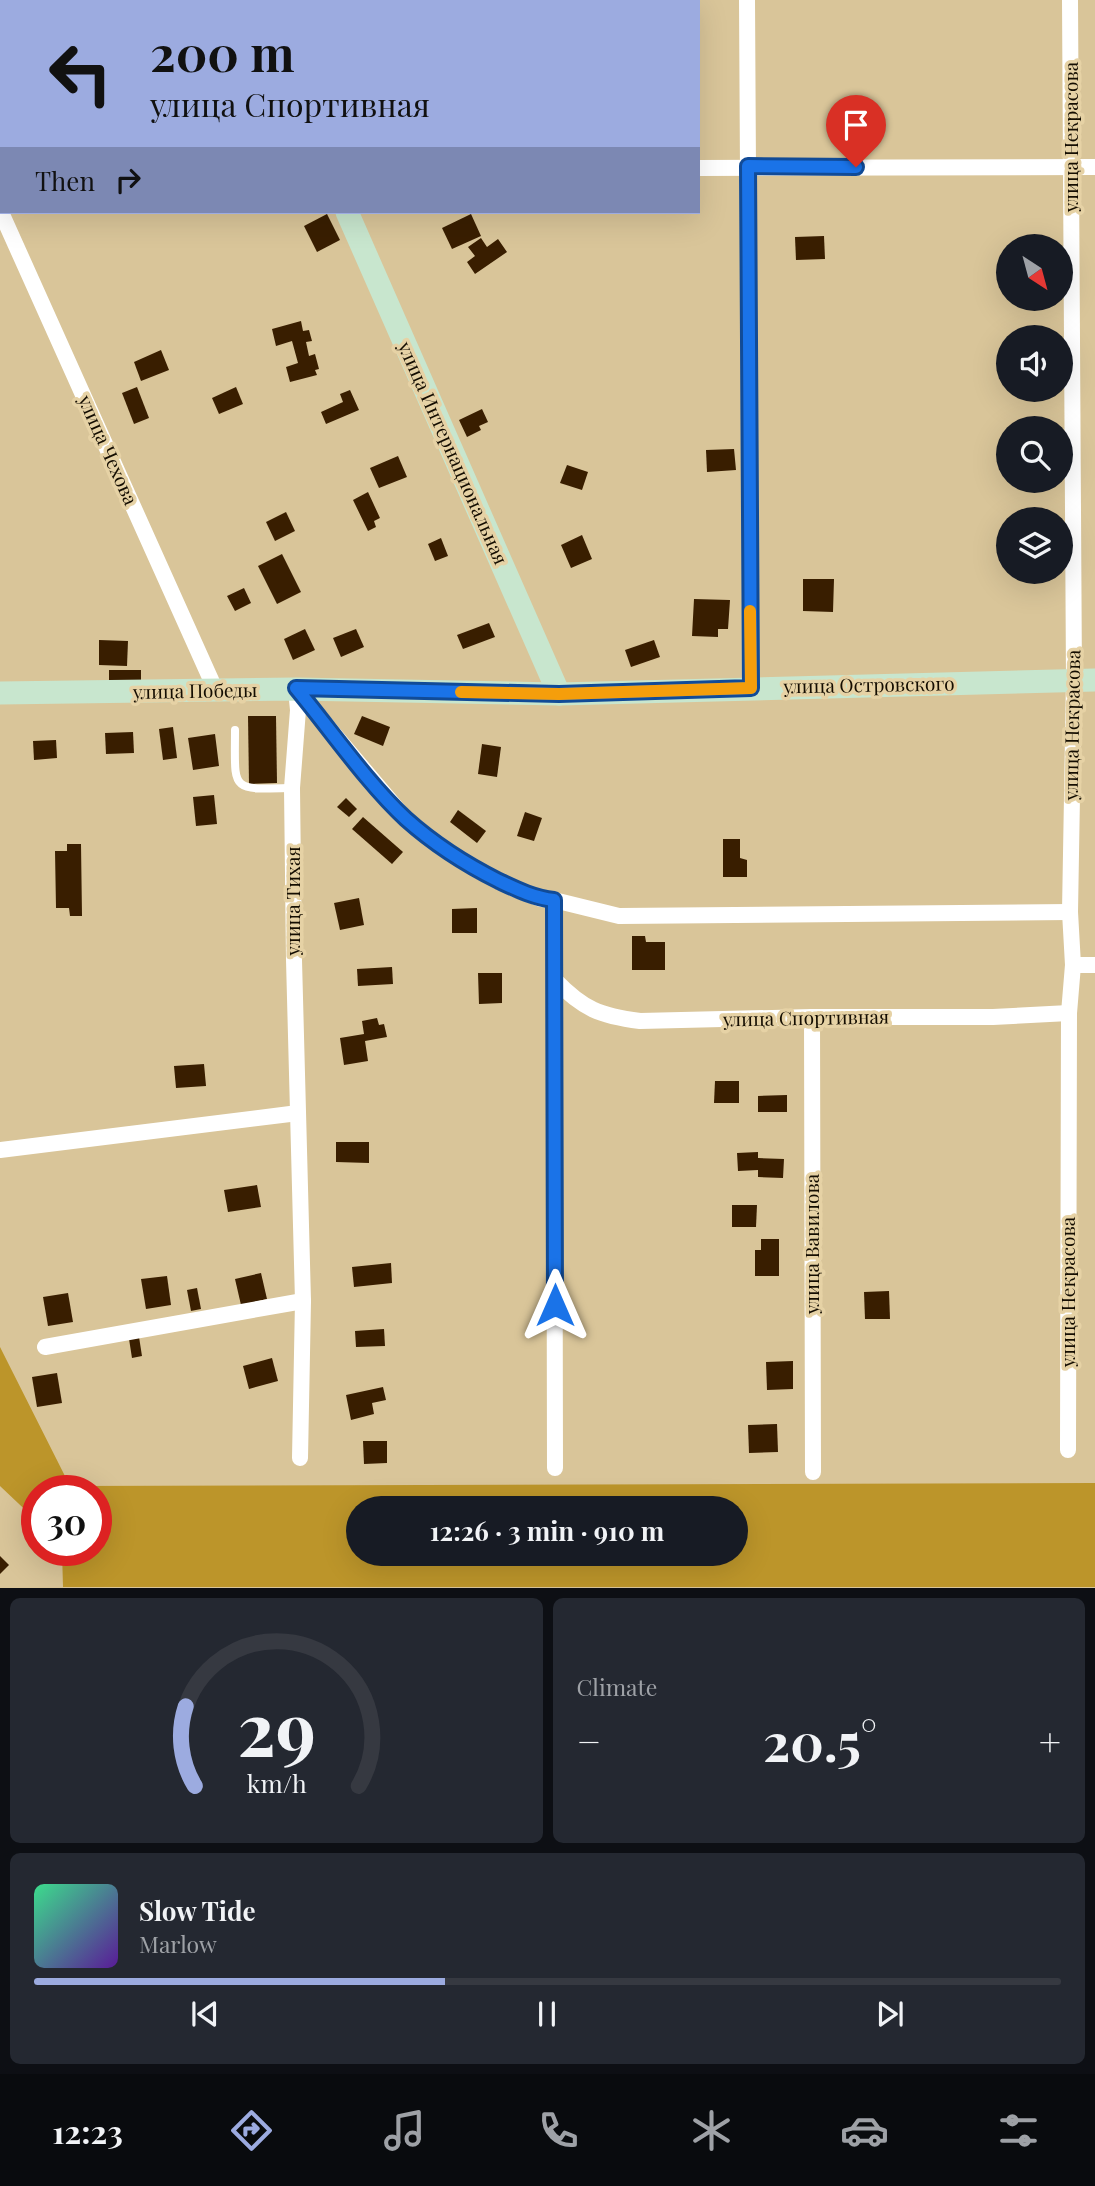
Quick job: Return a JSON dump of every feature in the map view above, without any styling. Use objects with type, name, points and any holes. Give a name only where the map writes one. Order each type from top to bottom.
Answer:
[{"type":"main road","name":"улица Интернациональная","points":[[348,214],[559,694]]},
{"type":"main road","name":"улица Островского","points":[[559,694],[1084,680]]},
{"type":"main road","name":"улица Победы","points":[[0,693],[296,688],[559,694]]},
{"type":"street","points":[[747,0],[751,688]]},
{"type":"street","name":"улица Некрасова","points":[[1068,1450],[1069,1013],[1073,965],[1070,912],[1084,680],[1071,285],[1070,0]]},
{"type":"street","points":[[700,168],[1095,167]]},
{"type":"street","name":"улица Чехова","points":[[2,214],[216,691]]},
{"type":"street","points":[[296,688],[404,817],[442,848],[479,871],[541,899],[619,916],[1070,912]]},
{"type":"street","name":"улица Тихая","points":[[296,688],[298,710],[292,788],[303,1301],[300,1458]]},
{"type":"street","points":[[554,900],[555,1468]]},
{"type":"street","points":[[1073,965],[1095,965]]},
{"type":"street","name":"улица Спортивная","points":[[555,979],[575,1000],[618,1018],[640,1021],[993,1017],[1069,1013]]},
{"type":"street","name":"улица Вавилова","points":[[812,1017],[813,1472]]},
{"type":"street","points":[[0,1150],[298,1113]]},
{"type":"street","points":[[45,1346],[303,1301]]},
{"type":"lane","points":[[235,730],[235,774],[242,785],[248,789],[292,788]]},
{"type":"shaded area","points":[[0,1347],[64,1475],[21,1475],[21,1506],[0,1486]]},
{"type":"shaded area","points":[[1095,1483],[1095,1587],[63,1587],[62,1566],[112,1566],[112,1486]]},
{"type":"building","points":[[327,214],[340,240],[317,252],[304,226]]},
{"type":"building","points":[[471,214],[481,236],[452,249],[442,228]]},
{"type":"building","points":[[824,236],[825,259],[796,260],[795,237]]},
{"type":"building","points":[[481,238],[487,247],[498,239],[507,252],[475,274],[467,262],[475,256],[468,247]]},
{"type":"building","points":[[301,321],[303,331],[309,330],[312,341],[306,342],[309,356],[315,354],[319,369],[315,370],[317,375],[290,382],[286,367],[298,363],[292,341],[276,346],[272,329]]},
{"type":"building","points":[[161,350],[169,370],[141,381],[134,362]]},
{"type":"building","points":[[137,387],[149,418],[134,424],[122,393]]},
{"type":"building","points":[[236,387],[243,404],[219,414],[212,398]]},
{"type":"building","points":[[350,390],[359,410],[326,424],[321,412],[343,402],[340,394]]},
{"type":"building","points":[[482,409],[488,422],[479,426],[481,430],[467,437],[459,420]]},
{"type":"building","points":[[734,449],[736,470],[707,472],[706,450]]},
{"type":"building","points":[[398,456],[407,477],[379,488],[370,468]]},
{"type":"building","points":[[567,465],[588,472],[582,490],[560,483]]},
{"type":"building","points":[[368,492],[380,518],[374,521],[376,527],[368,531],[353,500]]},
{"type":"building","points":[[286,512],[295,531],[275,541],[266,522]]},
{"type":"building","points":[[582,535],[592,559],[571,568],[561,545]]},
{"type":"building","points":[[441,538],[448,556],[435,561],[428,544]]},
{"type":"building","points":[[282,554],[301,592],[277,604],[258,566]]},
{"type":"building","points":[[803,579],[834,579],[833,612],[803,611]]},
{"type":"building","points":[[244,588],[251,603],[235,611],[227,596]]},
{"type":"building","points":[[694,599],[730,600],[728,629],[718,629],[718,637],[692,636]]},
{"type":"building","points":[[489,623],[495,637],[463,649],[457,635]]},
{"type":"building","points":[[305,629],[315,650],[293,660],[284,639]]},
{"type":"building","points":[[356,629],[364,647],[341,657],[333,638]]},
{"type":"building","points":[[99,640],[128,641],[127,666],[99,665]]},
{"type":"building","points":[[654,640],[660,657],[631,667],[625,650]]},
{"type":"building","points":[[109,670],[141,670],[141,681],[109,682]]},
{"type":"building","points":[[248,716],[276,716],[277,783],[249,784]]},
{"type":"building","points":[[362,716],[390,727],[383,746],[354,734]]},
{"type":"building","points":[[173,727],[177,758],[163,760],[159,729]]},
{"type":"building","points":[[133,732],[134,753],[106,754],[105,733]]},
{"type":"building","points":[[215,734],[219,766],[193,770],[188,738]]},
{"type":"building","points":[[56,740],[57,758],[34,760],[33,741]]},
{"type":"building","points":[[482,744],[501,747],[497,777],[478,774]]},
{"type":"building","points":[[214,795],[217,824],[196,826],[193,797]]},
{"type":"building","points":[[346,798],[357,809],[349,817],[337,807]]},
{"type":"building","points":[[458,810],[486,831],[477,843],[450,822]]},
{"type":"building","points":[[525,812],[542,818],[534,841],[517,836]]},
{"type":"building","points":[[363,817],[403,852],[392,864],[352,829]]},
{"type":"building","points":[[723,839],[740,839],[740,858],[747,860],[747,877],[723,877]]},
{"type":"building","points":[[67,844],[81,844],[82,916],[70,916],[69,908],[56,908],[55,851],[67,851]]},
{"type":"building","points":[[359,898],[364,925],[340,930],[334,903]]},
{"type":"building","points":[[477,908],[477,933],[452,933],[452,909]]},
{"type":"building","points":[[632,936],[645,936],[646,942],[665,942],[665,970],[632,970]]},
{"type":"building","points":[[392,967],[393,984],[358,986],[357,969]]},
{"type":"building","points":[[478,973],[502,973],[502,1003],[479,1004]]},
{"type":"building","points":[[377,1018],[379,1025],[384,1024],[387,1037],[365,1041],[368,1061],[344,1065],[340,1038],[364,1034],[362,1021]]},
{"type":"building","points":[[204,1064],[206,1086],[176,1088],[174,1066]]},
{"type":"building","points":[[715,1081],[739,1081],[739,1103],[714,1103]]},
{"type":"building","points":[[787,1095],[787,1112],[758,1112],[758,1096]]},
{"type":"building","points":[[336,1142],[369,1142],[369,1163],[336,1162]]},
{"type":"building","points":[[758,1152],[758,1158],[784,1159],[783,1178],[758,1177],[758,1170],[738,1171],[737,1153]]},
{"type":"building","points":[[257,1185],[261,1207],[228,1212],[224,1190]]},
{"type":"building","points":[[732,1205],[757,1205],[756,1227],[732,1227]]},
{"type":"building","points":[[761,1239],[779,1239],[779,1276],[755,1276],[755,1250],[761,1250]]},
{"type":"building","points":[[391,1263],[392,1283],[354,1287],[352,1267]]},
{"type":"building","points":[[261,1273],[267,1299],[241,1305],[235,1279]]},
{"type":"building","points":[[167,1276],[171,1305],[146,1309],[141,1279]]},
{"type":"building","points":[[197,1288],[201,1309],[191,1311],[187,1290]]},
{"type":"building","points":[[889,1291],[890,1319],[865,1319],[864,1292]]},
{"type":"building","points":[[68,1293],[73,1322],[48,1326],[43,1297]]},
{"type":"building","points":[[384,1329],[385,1346],[356,1347],[355,1331]]},
{"type":"building","points":[[139,1337],[142,1356],[132,1358],[129,1339]]},
{"type":"building","points":[[272,1358],[278,1381],[249,1389],[243,1366]]},
{"type":"building","points":[[793,1361],[793,1389],[767,1390],[766,1362]]},
{"type":"building","points":[[57,1373],[62,1403],[37,1407],[32,1377]]},
{"type":"building","points":[[383,1387],[386,1400],[372,1403],[374,1414],[351,1420],[346,1395]]},
{"type":"building","points":[[777,1424],[778,1452],[749,1453],[748,1425]]},
{"type":"building","points":[[363,1441],[387,1441],[387,1463],[364,1464]]},
{"type":"building","points":[[0,1556],[9,1565],[0,1574]]},
{"type":"slow traffic","points":[[461,692],[559,694],[751,688],[750,611]]},
{"type":"route","points":[[555,1305],[554,900],[541,899],[515,889],[479,871],[442,848],[404,817],[296,688],[559,694],[751,688],[748,166],[856,167]]}]
